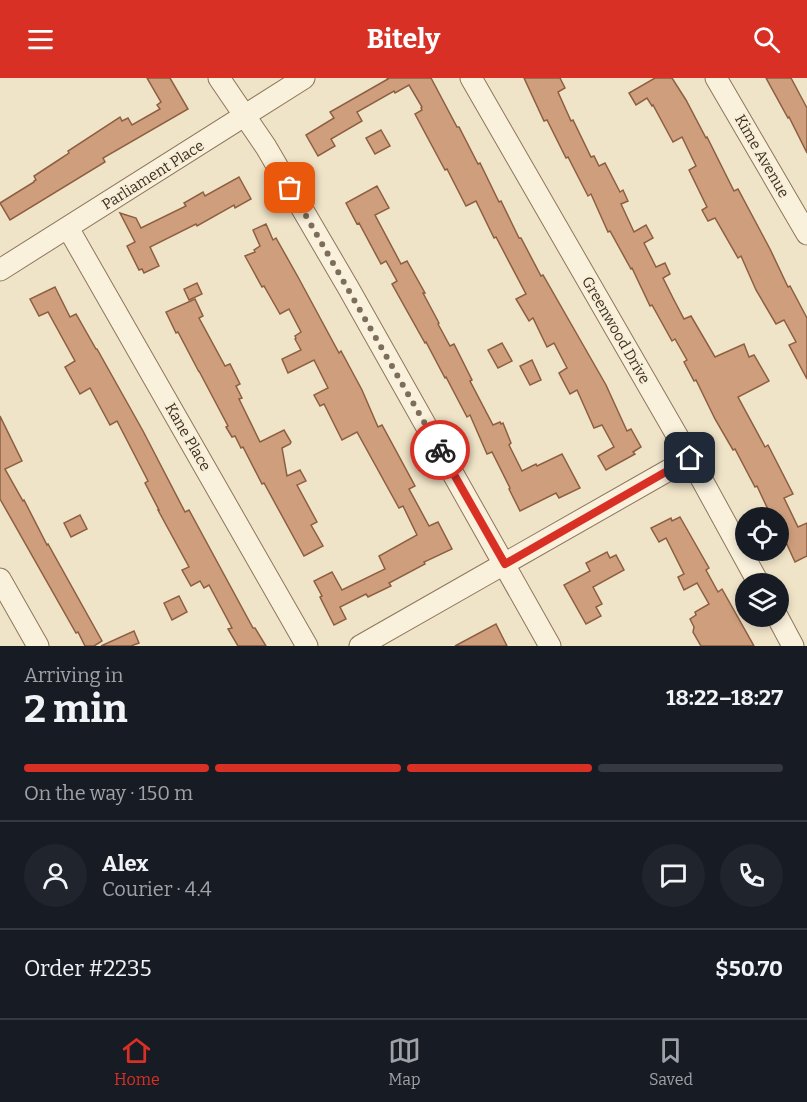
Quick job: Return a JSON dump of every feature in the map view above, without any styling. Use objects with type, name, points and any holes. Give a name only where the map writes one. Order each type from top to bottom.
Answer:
[{"type":"street","points":[[219,78],[266,147],[343,279],[550,646]]},
{"type":"street","name":"Parliament Place","points":[[0,270],[304,78]]},
{"type":"street","name":"Greenwood Drive","points":[[471,78],[690,458],[753,573]]},
{"type":"street","name":"Kime Avenue","points":[[716,78],[807,234]]},
{"type":"street","name":"Kane Place","points":[[68,228],[307,646]]},
{"type":"street","points":[[360,646],[690,458]]},
{"type":"street","points":[[0,579],[38,646]]},
{"type":"street","points":[[783,627],[793,646]]},
{"type":"building","points":[[147,78],[170,78],[188,109],[103,158],[105,162],[10,220],[0,203],[34,182],[36,180],[34,176],[120,117],[122,121],[128,118],[132,125],[160,109],[157,105],[161,102]]},
{"type":"building","points":[[387,78],[431,78],[478,164],[480,163],[499,202],[501,201],[519,238],[541,276],[543,275],[606,385],[627,431],[631,429],[641,447],[633,452],[635,454],[606,470],[598,456],[614,447],[602,425],[594,428],[577,390],[570,394],[559,373],[567,368],[554,343],[547,347],[533,318],[529,321],[516,299],[526,294],[476,201],[466,206],[447,169],[445,170],[415,114],[422,110],[422,107],[409,85],[357,112],[362,121],[331,139],[335,146],[318,156],[306,135],[334,118],[330,112]]},
{"type":"building","points":[[524,78],[560,78],[565,88],[558,92],[591,157],[594,156],[599,166],[605,163],[620,192],[623,190],[628,201],[621,204],[634,232],[646,225],[653,238],[644,243],[656,267],[665,263],[670,274],[663,278],[684,319],[691,316],[715,357],[744,344],[749,357],[754,355],[769,381],[738,397],[765,447],[768,445],[793,494],[784,498],[788,507],[767,507],[757,486],[755,487],[735,449],[733,450],[715,419],[696,380],[694,381],[684,362],[687,360],[675,339],[672,341],[652,305],[650,306],[632,268],[610,231],[608,232],[591,194],[588,196],[547,120],[544,121]]},
{"type":"building","points":[[655,78],[672,78],[686,100],[734,191],[738,189],[788,287],[790,286],[807,318],[807,379],[789,345],[796,342],[784,320],[776,324],[756,290],[741,256],[738,258],[715,218],[708,221],[702,210],[707,207],[689,170],[696,166],[682,137],[673,142],[647,98],[636,105],[629,93]]},
{"type":"building","points":[[766,78],[791,78],[807,108],[807,153],[789,117]]},
{"type":"building","points":[[381,130],[390,146],[375,154],[366,138]]},
{"type":"building","points":[[239,177],[251,199],[235,208],[234,205],[197,226],[196,224],[150,247],[159,266],[144,273],[142,269],[139,270],[127,246],[135,242],[120,213],[136,218],[141,228],[186,206],[184,203],[203,192],[205,196]]},
{"type":"building","points":[[377,186],[389,208],[375,215],[401,264],[407,261],[450,346],[454,344],[493,425],[503,423],[511,443],[509,445],[522,471],[562,454],[580,488],[559,498],[556,493],[520,511],[492,452],[487,454],[470,415],[467,417],[392,284],[397,281],[386,261],[381,264],[346,203]]},
{"type":"building","points":[[266,224],[273,240],[276,238],[339,353],[341,351],[362,390],[378,427],[382,425],[415,486],[409,489],[429,526],[438,522],[452,549],[424,562],[425,564],[389,583],[391,586],[368,597],[366,594],[340,607],[346,619],[334,625],[314,581],[332,572],[342,590],[385,569],[379,556],[417,535],[403,506],[399,508],[357,432],[342,440],[324,404],[320,406],[314,395],[328,388],[314,360],[288,373],[282,359],[301,350],[295,336],[301,332],[289,309],[280,314],[245,256],[255,252],[254,250],[260,246],[253,230]]},
{"type":"building","points":[[197,283],[202,294],[189,300],[184,289]]},
{"type":"building","points":[[55,287],[70,317],[76,314],[97,349],[185,512],[189,510],[253,628],[266,646],[238,646],[228,629],[232,628],[209,585],[204,588],[200,581],[191,586],[182,570],[189,567],[158,510],[145,483],[148,481],[117,421],[110,425],[90,388],[80,394],[65,367],[75,361],[48,312],[39,316],[30,299]]},
{"type":"building","points":[[195,299],[203,316],[199,318],[225,366],[230,364],[240,384],[236,386],[242,398],[239,399],[260,442],[284,430],[291,442],[282,448],[287,476],[300,470],[306,481],[297,485],[317,522],[311,525],[323,546],[304,556],[243,447],[241,448],[235,436],[232,437],[226,427],[228,426],[166,312]]},
{"type":"building","points":[[502,343],[512,361],[498,368],[488,350]]},
{"type":"building","points":[[532,360],[541,380],[530,385],[520,366]]},
{"type":"building","points":[[0,416],[22,461],[5,469],[102,641],[94,646],[85,646],[78,632],[76,633],[0,499]]},
{"type":"building","points":[[789,508],[798,527],[807,523],[807,556],[795,562],[789,549]]},
{"type":"building","points":[[80,515],[87,529],[71,537],[64,523]]},
{"type":"building","points":[[680,517],[709,568],[706,570],[718,592],[722,589],[735,612],[735,627],[743,627],[754,646],[701,646],[693,632],[694,627],[690,619],[696,615],[695,612],[709,604],[697,583],[684,590],[678,577],[684,574],[666,538],[659,542],[651,528],[671,518],[672,521]]},
{"type":"building","points":[[607,552],[610,558],[616,555],[624,570],[593,587],[602,604],[596,607],[601,616],[586,624],[564,585],[590,571],[586,563]]},
{"type":"building","points":[[179,596],[187,612],[172,620],[164,603]]},
{"type":"building","points":[[496,624],[507,646],[455,646]]},
{"type":"building","points":[[134,631],[139,643],[131,646],[101,646]]},
{"type":"way so far","points":[[290,188],[440,450]]},
{"type":"route","points":[[440,450],[505,564],[690,458]]}]
